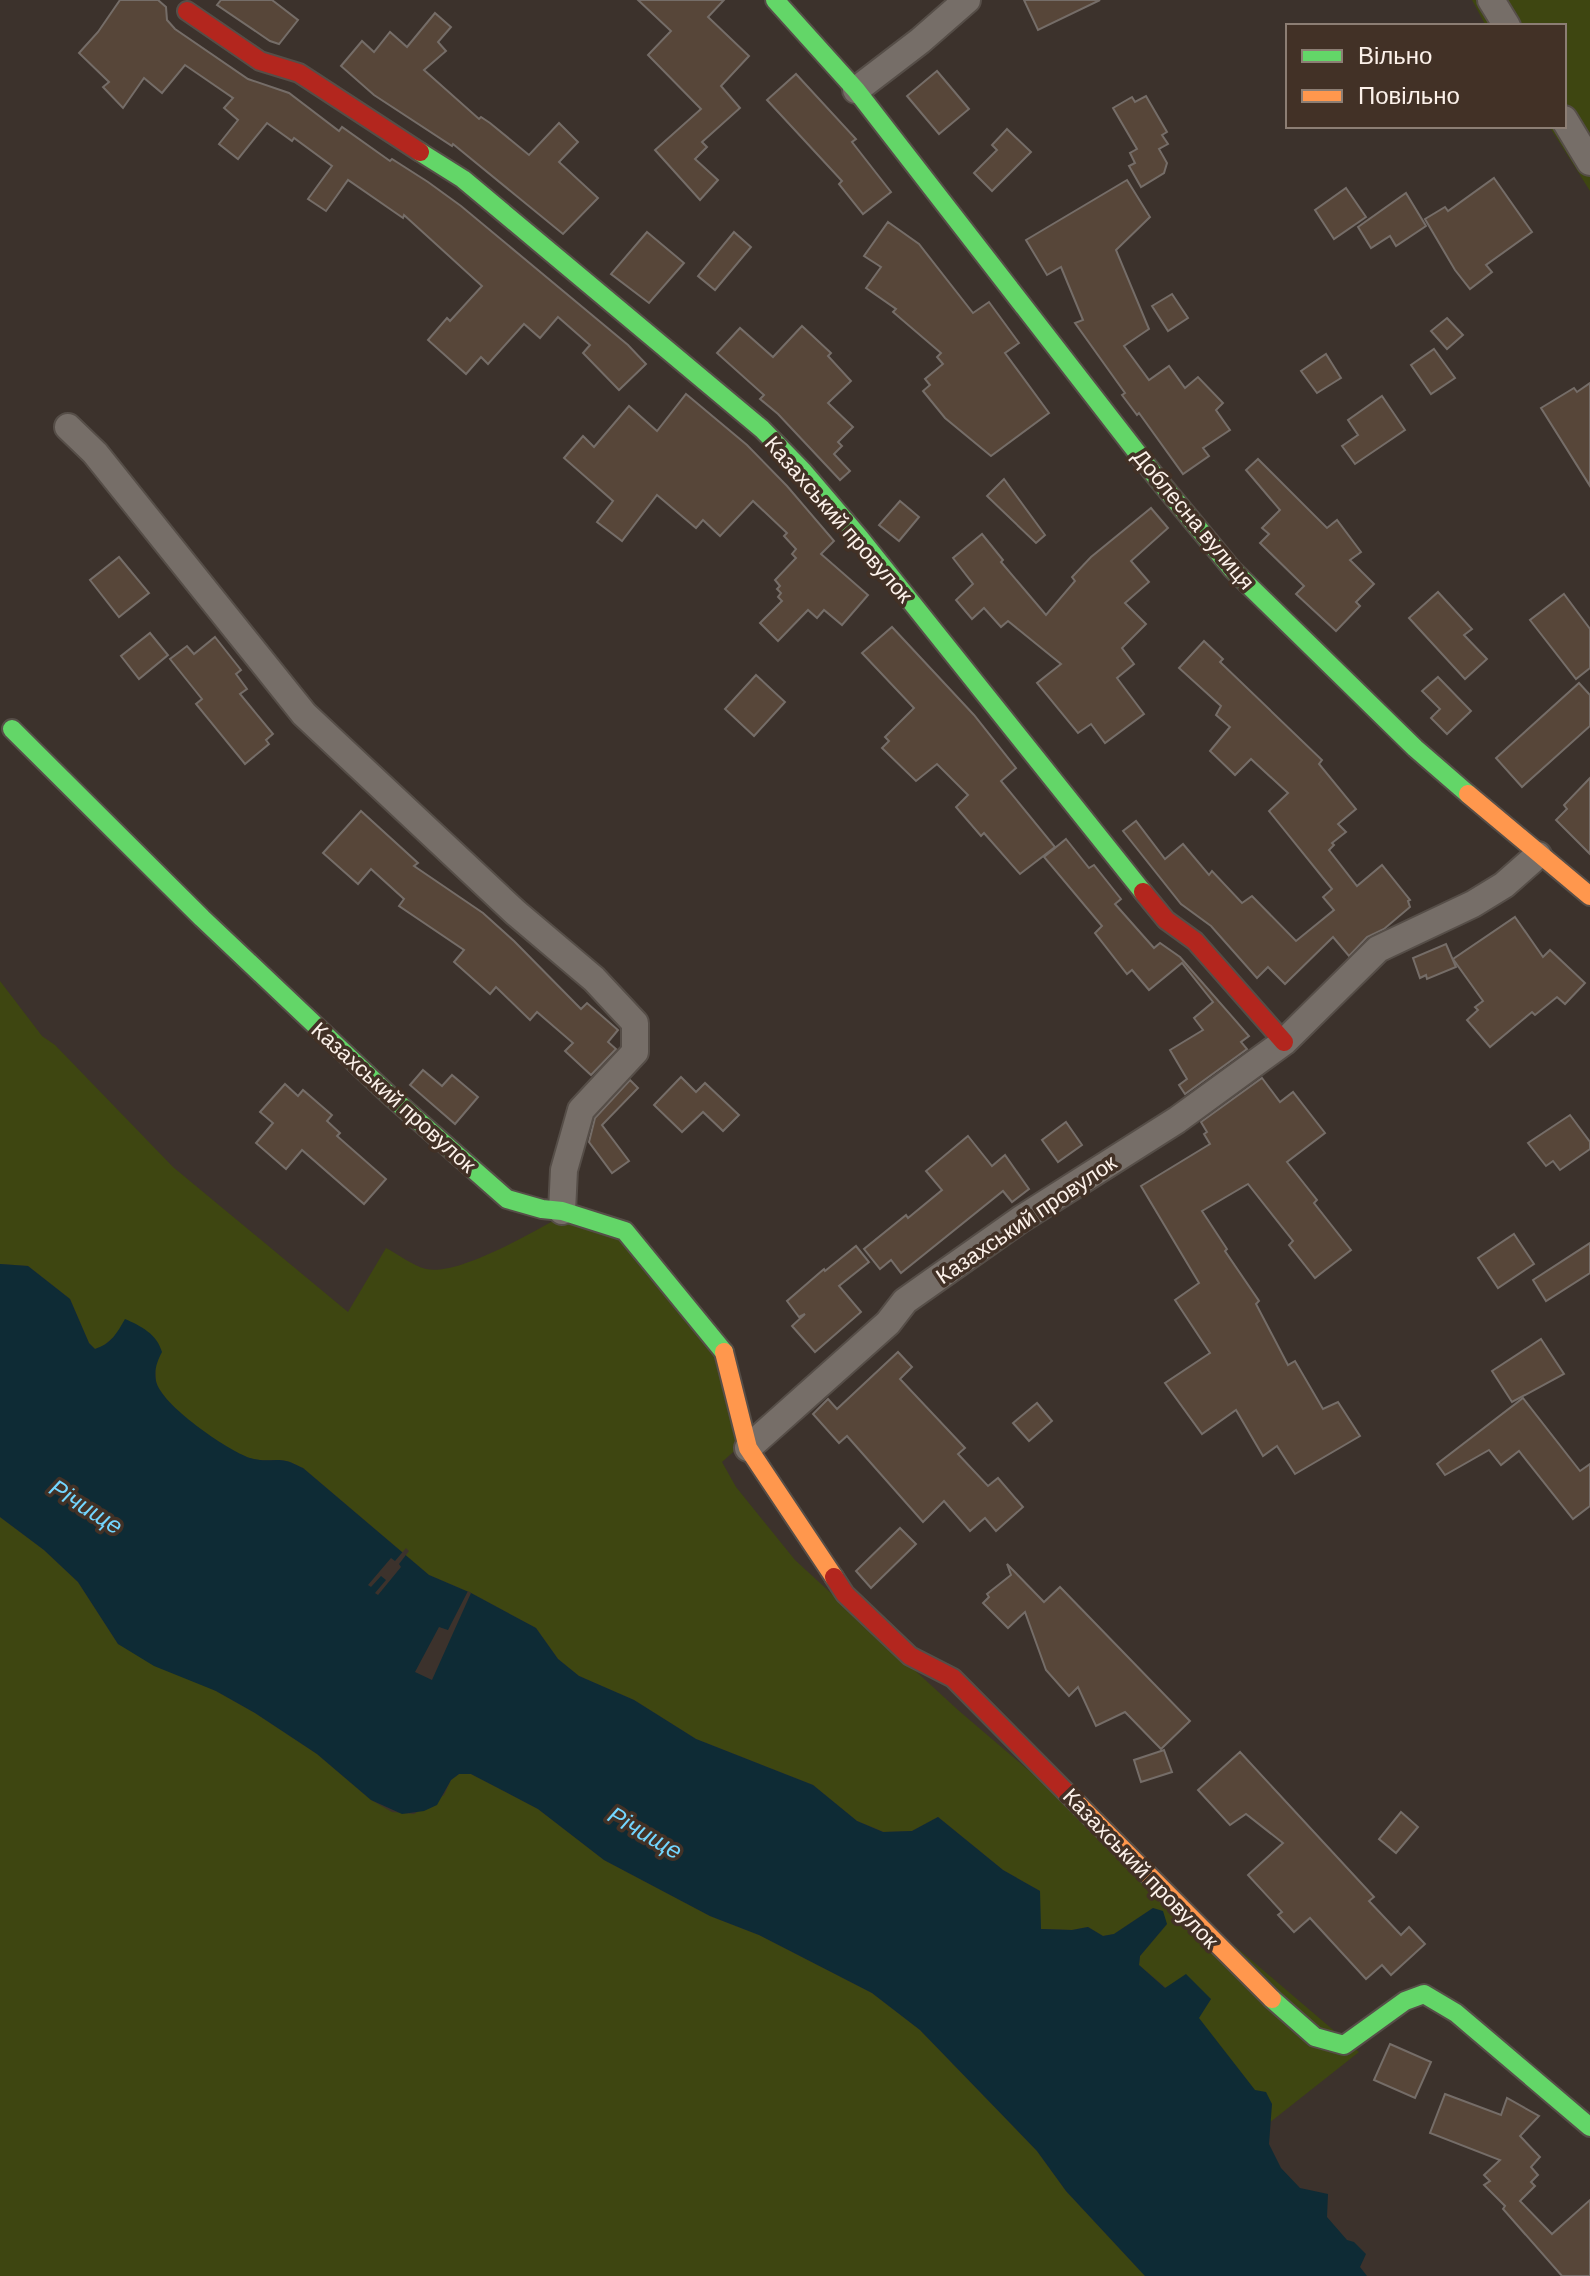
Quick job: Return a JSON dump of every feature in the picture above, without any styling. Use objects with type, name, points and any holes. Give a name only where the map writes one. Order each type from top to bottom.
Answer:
[{"type":"street","name":"Доблесна вулиця","points":[[775,0],[856,90],[1156,477],[1232,569],[1415,748],[1590,896]]},
{"type":"street","points":[[856,90],[967,0]]},
{"type":"street","points":[[1491,0],[1506,24]]},
{"type":"street","name":"Казахський провулок","points":[[187,11],[260,61],[299,73],[463,179],[762,429],[803,471],[860,538],[1166,920],[1195,941],[1284,1042]]},
{"type":"street","points":[[1566,122],[1590,162]]},
{"type":"street","points":[[68,427],[95,453],[304,714],[516,913],[594,979],[635,1023],[635,1052],[581,1110],[564,1170],[562,1211]]},
{"type":"street","name":"Казахський провулок","points":[[12,729],[202,918],[389,1095],[507,1199],[562,1211],[625,1231],[727,1355],[748,1448],[845,1594],[910,1656],[953,1678],[1215,1943],[1315,2037],[1344,2045],[1405,2001],[1424,1994],[1445,2002],[1466,2023],[1566,2103],[1590,2127]]},
{"type":"street","name":"Казахський провулок","points":[[748,1448],[888,1323],[905,1301],[1021,1219],[1177,1120],[1284,1042],[1378,949],[1473,904],[1504,885],[1538,855]]},
{"type":"green space","points":[[1472,0],[1590,0],[1590,191],[1550,128],[1566,128],[1566,24],[1485,24]]},
{"type":"green space","points":[[0,981],[42,1036],[55,1045],[173,1167],[348,1312],[386,1248],[411,1263],[439,1270],[492,1253],[555,1220],[619,1239],[715,1354],[740,1446],[722,1462],[736,1487],[795,1560],[958,1710],[1359,2052],[1269,2123],[1272,2104],[1255,2091],[1198,2018],[1211,1999],[1166,1988],[1139,1965],[1140,1956],[1167,1924],[1153,1908],[1114,1934],[1103,1936],[1088,1927],[1040,1929],[1040,1891],[1003,1870],[938,1817],[912,1831],[884,1832],[857,1821],[813,1785],[696,1739],[634,1700],[579,1676],[558,1659],[536,1628],[471,1593],[429,1575],[303,1468],[286,1461],[249,1458],[198,1427],[163,1395],[156,1383],[155,1367],[115,1336],[95,1349],[89,1343],[70,1299],[28,1266],[0,1264]]},
{"type":"green space","points":[[0,1517],[44,1550],[78,1582],[118,1644],[255,1713],[317,1754],[371,1800],[392,1812],[414,1814],[444,1795],[451,1780],[459,1774],[471,1774],[538,1809],[604,1860],[710,1916],[759,1935],[872,1993],[920,2030],[1037,2151],[1066,2191],[1145,2276],[0,2276]]},
{"type":"water","name":"Річище","points":[[0,1264],[28,1266],[70,1299],[89,1343],[95,1349],[109,1341],[125,1319],[148,1331],[162,1352],[155,1373],[161,1391],[196,1426],[250,1458],[286,1461],[303,1468],[429,1575],[471,1593],[536,1628],[558,1659],[579,1676],[634,1700],[696,1739],[813,1785],[857,1821],[883,1832],[912,1831],[938,1817],[1003,1870],[1040,1891],[1041,1929],[1088,1927],[1103,1936],[1114,1934],[1153,1908],[1163,1911],[1167,1924],[1140,1956],[1139,1965],[1165,1988],[1186,1974],[1211,1999],[1199,2018],[1255,2090],[1266,2092],[1272,2104],[1269,2144],[1281,2168],[1300,2188],[1328,2194],[1327,2217],[1347,2240],[1354,2242],[1366,2254],[1360,2267],[1367,2276],[1145,2276],[1066,2191],[1037,2151],[920,2030],[872,1993],[759,1935],[710,1916],[604,1860],[538,1809],[471,1774],[459,1774],[451,1780],[437,1805],[424,1811],[402,1814],[371,1800],[317,1754],[255,1713],[216,1691],[154,1666],[118,1644],[78,1582],[44,1550],[0,1517]]},
{"type":"pier","points":[[406,1548],[409,1551],[399,1564],[401,1567],[378,1595],[375,1593],[386,1580],[381,1576],[371,1587],[368,1585],[391,1558],[395,1561]]},
{"type":"pier","points":[[468,1591],[471,1593],[432,1680],[415,1672],[439,1627],[448,1630]]},
{"type":"building","points":[[120,0],[158,0],[166,7],[167,20],[175,29],[248,79],[289,93],[339,131],[342,127],[390,161],[392,159],[428,182],[628,345],[646,364],[619,390],[583,353],[590,345],[558,317],[540,338],[524,324],[488,364],[481,357],[466,374],[428,340],[482,286],[404,215],[403,218],[348,180],[326,211],[308,199],[332,166],[267,123],[238,159],[219,144],[238,120],[224,108],[233,98],[185,65],[162,93],[144,78],[123,108],[103,87],[109,82],[79,53]]},
{"type":"building","points":[[221,0],[272,0],[298,20],[279,44],[217,5]]},
{"type":"building","points":[[638,0],[724,0],[708,17],[749,56],[721,86],[740,108],[702,142],[707,147],[695,159],[718,180],[700,200],[655,150],[701,109],[648,55],[671,31]]},
{"type":"building","points":[[1024,0],[1100,0],[1038,30]]},
{"type":"building","points":[[435,13],[451,27],[438,42],[446,51],[424,70],[479,119],[481,117],[490,123],[529,155],[559,123],[578,142],[559,162],[598,198],[563,234],[453,144],[374,95],[341,66],[362,41],[374,52],[390,32],[407,47]]},
{"type":"building","points":[[937,71],[969,109],[939,134],[907,96]]},
{"type":"building","points":[[796,74],[856,139],[852,142],[891,192],[863,214],[839,184],[842,181],[767,100]]},
{"type":"building","points":[[1146,96],[1167,132],[1162,135],[1168,144],[1159,149],[1167,163],[1164,173],[1141,187],[1129,166],[1135,163],[1130,153],[1137,149],[1113,108],[1132,97],[1135,102]]},
{"type":"building","points":[[1007,129],[1031,152],[992,191],[974,173],[997,150],[992,145]]},
{"type":"building","points":[[1494,178],[1532,232],[1486,265],[1492,272],[1470,289],[1425,219],[1445,207],[1448,211]]},
{"type":"building","points":[[1127,180],[1150,217],[1116,250],[1149,329],[1124,346],[1149,380],[1169,366],[1185,388],[1198,377],[1223,403],[1216,410],[1230,430],[1203,448],[1209,456],[1183,474],[1139,413],[1137,415],[1122,395],[1125,393],[1075,323],[1083,320],[1061,267],[1047,275],[1026,240]]},
{"type":"building","points":[[1346,188],[1366,217],[1334,239],[1315,210]]},
{"type":"building","points":[[1406,193],[1426,226],[1396,246],[1390,236],[1371,248],[1358,227]]},
{"type":"building","points":[[888,222],[919,244],[973,313],[989,302],[1019,343],[1005,353],[1049,413],[991,456],[945,418],[923,391],[930,385],[925,379],[943,364],[937,357],[941,353],[893,312],[896,309],[866,288],[881,267],[864,256]]},
{"type":"building","points":[[647,232],[684,263],[649,303],[611,274]]},
{"type":"building","points":[[734,232],[751,247],[715,290],[698,276]]},
{"type":"building","points":[[1172,294],[1188,318],[1168,331],[1152,306]]},
{"type":"building","points":[[1447,318],[1463,335],[1447,349],[1431,331]]},
{"type":"building","points":[[802,326],[831,353],[828,356],[851,381],[828,403],[853,427],[838,442],[842,446],[834,454],[850,471],[840,480],[760,399],[764,395],[717,353],[740,328],[773,357]]},
{"type":"building","points":[[1434,349],[1455,378],[1431,394],[1411,365]]},
{"type":"building","points":[[1326,354],[1341,378],[1317,393],[1301,371]]},
{"type":"building","points":[[1590,383],[1590,486],[1541,408],[1574,388],[1577,392]]},
{"type":"building","points":[[686,394],[747,445],[834,541],[821,554],[868,595],[842,625],[824,610],[817,618],[808,610],[778,641],[760,623],[782,601],[778,597],[781,593],[777,589],[780,586],[775,580],[796,558],[792,554],[796,549],[784,536],[787,533],[753,501],[720,536],[703,520],[696,528],[657,495],[622,541],[597,522],[613,501],[564,458],[583,436],[594,447],[629,406],[657,431]]},
{"type":"building","points":[[1382,396],[1405,430],[1355,464],[1342,446],[1358,435],[1348,420]]},
{"type":"building","points":[[1258,459],[1327,528],[1337,520],[1361,552],[1350,560],[1374,584],[1356,602],[1360,606],[1336,631],[1296,594],[1304,586],[1260,543],[1269,534],[1262,528],[1280,510],[1246,470]]},
{"type":"building","points":[[1004,479],[1045,535],[1036,543],[987,496]]},
{"type":"building","points":[[900,501],[919,517],[899,541],[879,525]]},
{"type":"building","points":[[1151,508],[1168,528],[1131,561],[1149,582],[1125,603],[1146,624],[1122,648],[1134,664],[1117,678],[1144,714],[1105,743],[1091,724],[1078,733],[1037,683],[1061,664],[1008,621],[1001,627],[984,608],[972,619],[956,600],[973,584],[953,558],[982,534],[1003,560],[1001,562],[1046,615],[1075,581],[1072,577],[1091,557]]},
{"type":"building","points":[[119,557],[149,593],[119,617],[90,580]]},
{"type":"building","points":[[1438,592],[1472,629],[1464,635],[1487,659],[1465,679],[1409,618]]},
{"type":"building","points":[[1564,594],[1590,629],[1590,668],[1576,679],[1530,620]]},
{"type":"building","points":[[892,627],[974,715],[1016,768],[1001,781],[1055,847],[1020,874],[956,807],[968,795],[937,764],[916,781],[882,748],[889,741],[885,737],[914,708],[862,653]]},
{"type":"building","points":[[150,633],[168,655],[139,679],[121,656]]},
{"type":"building","points":[[215,637],[241,670],[236,674],[247,689],[240,694],[273,734],[266,740],[269,744],[245,764],[196,704],[202,699],[170,659],[187,646],[194,654]]},
{"type":"building","points":[[1204,641],[1223,659],[1220,662],[1322,760],[1319,764],[1356,809],[1338,824],[1346,832],[1332,843],[1334,845],[1329,850],[1357,886],[1382,865],[1410,900],[1410,907],[1384,929],[1367,937],[1349,956],[1333,937],[1285,984],[1268,967],[1257,978],[1211,926],[1181,904],[1123,831],[1136,821],[1165,859],[1183,844],[1209,875],[1212,871],[1242,903],[1252,896],[1296,941],[1334,910],[1323,897],[1332,889],[1269,811],[1288,793],[1251,759],[1235,775],[1210,751],[1230,727],[1216,715],[1221,706],[1179,668]]},
{"type":"building","points":[[756,675],[785,702],[754,736],[725,709]]},
{"type":"building","points":[[1438,677],[1471,711],[1447,734],[1431,718],[1440,709],[1422,691]]},
{"type":"building","points":[[1579,683],[1590,695],[1590,726],[1522,787],[1496,758]]},
{"type":"building","points":[[1590,778],[1590,854],[1556,820],[1567,809],[1564,805]]},
{"type":"building","points":[[361,811],[418,863],[414,866],[483,913],[581,1009],[587,1003],[618,1030],[608,1042],[616,1049],[591,1075],[565,1051],[573,1043],[537,1012],[530,1020],[496,987],[490,994],[454,962],[464,950],[399,906],[404,899],[371,869],[358,884],[323,853]]},
{"type":"building","points":[[1066,839],[1089,868],[1094,865],[1121,899],[1115,904],[1154,948],[1160,943],[1180,957],[1249,1036],[1241,1042],[1247,1049],[1185,1094],[1179,1085],[1187,1079],[1170,1050],[1203,1030],[1194,1018],[1213,1002],[1182,963],[1149,990],[1132,970],[1127,974],[1095,933],[1102,926],[1044,857]]},
{"type":"building","points":[[1515,917],[1543,957],[1550,950],[1585,983],[1565,1004],[1557,997],[1535,1015],[1532,1012],[1490,1047],[1467,1020],[1483,1001],[1453,959]]},
{"type":"building","points":[[1446,944],[1456,967],[1427,979],[1426,975],[1420,978],[1413,958]]},
{"type":"building","points":[[423,1070],[442,1086],[452,1075],[478,1097],[455,1124],[410,1085]]},
{"type":"building","points":[[681,1077],[696,1092],[705,1083],[739,1115],[723,1131],[703,1112],[682,1132],[654,1105]]},
{"type":"building","points":[[1262,1078],[1280,1102],[1293,1092],[1325,1133],[1287,1162],[1351,1250],[1315,1278],[1289,1245],[1293,1241],[1248,1184],[1202,1211],[1259,1301],[1256,1304],[1288,1365],[1295,1361],[1323,1409],[1338,1402],[1360,1436],[1295,1474],[1277,1446],[1263,1456],[1236,1410],[1202,1434],[1165,1383],[1210,1353],[1175,1300],[1199,1283],[1141,1186],[1210,1144],[1201,1122]]},
{"type":"building","points":[[630,1080],[638,1088],[602,1125],[629,1161],[612,1173],[589,1142],[595,1118]]},
{"type":"building","points":[[285,1084],[298,1096],[303,1090],[332,1115],[327,1121],[340,1133],[337,1136],[386,1179],[364,1204],[302,1150],[286,1169],[256,1143],[273,1123],[260,1112]]},
{"type":"building","points":[[1570,1115],[1590,1142],[1590,1149],[1560,1170],[1553,1161],[1546,1166],[1528,1143]]},
{"type":"building","points":[[1066,1122],[1082,1145],[1058,1162],[1042,1140]]},
{"type":"building","points":[[968,1136],[992,1166],[1005,1155],[1029,1189],[1012,1202],[1003,1191],[901,1273],[891,1260],[880,1269],[864,1249],[942,1190],[926,1171]]},
{"type":"building","points":[[1514,1234],[1534,1264],[1498,1288],[1478,1258]]},
{"type":"building","points":[[1590,1243],[1590,1273],[1546,1301],[1533,1280]]},
{"type":"building","points":[[856,1246],[869,1262],[839,1286],[861,1312],[815,1352],[792,1326],[805,1314],[799,1317],[787,1301]]},
{"type":"building","points":[[1541,1339],[1564,1374],[1512,1402],[1492,1371]]},
{"type":"building","points":[[898,1352],[912,1367],[900,1379],[965,1448],[958,1454],[988,1486],[998,1478],[1023,1507],[996,1531],[985,1518],[970,1531],[944,1501],[923,1522],[847,1436],[839,1443],[813,1414],[828,1399],[837,1409]]},
{"type":"building","points":[[1523,1398],[1580,1471],[1590,1464],[1590,1506],[1573,1519],[1519,1451],[1501,1465],[1489,1450],[1445,1475],[1437,1464]]},
{"type":"building","points":[[1037,1403],[1052,1421],[1029,1441],[1013,1423]]},
{"type":"building","points":[[900,1528],[916,1544],[871,1588],[856,1571]]},
{"type":"building","points":[[1007,1564],[1044,1602],[1060,1587],[1190,1721],[1161,1749],[1125,1712],[1096,1726],[1078,1687],[1069,1696],[1046,1670],[1025,1612],[1008,1628],[983,1603],[989,1597],[987,1594],[1011,1575]]},
{"type":"building","points":[[1164,1750],[1172,1772],[1141,1782],[1134,1760]]},
{"type":"building","points":[[1240,1752],[1374,1897],[1369,1901],[1401,1935],[1409,1927],[1425,1944],[1391,1975],[1382,1965],[1366,1979],[1310,1918],[1294,1932],[1278,1915],[1282,1912],[1248,1875],[1283,1843],[1246,1814],[1230,1825],[1198,1790]]},
{"type":"building","points":[[1401,1812],[1418,1827],[1396,1853],[1379,1839]]},
{"type":"building","points":[[1390,2044],[1431,2062],[1415,2098],[1374,2080]]},
{"type":"building","points":[[1445,2094],[1501,2115],[1507,2098],[1539,2116],[1520,2136],[1540,2157],[1531,2167],[1538,2175],[1531,2182],[1535,2186],[1520,2201],[1552,2234],[1590,2200],[1590,2276],[1562,2276],[1484,2185],[1490,2181],[1484,2175],[1500,2160],[1430,2133]]},
{"type":"traffic: fast","points":[[775,0],[856,90],[1156,477],[1232,569],[1415,748],[1468,794]]},
{"type":"traffic: fast","points":[[420,152],[463,179],[762,429],[803,471],[860,538],[1143,892]]},
{"type":"traffic: fast","points":[[12,729],[202,918],[389,1095],[507,1199],[562,1211],[625,1231],[724,1352]]},
{"type":"traffic: fast","points":[[1272,1999],[1315,2037],[1344,2045],[1405,2001],[1424,1994],[1456,2013],[1590,2127]]},
{"type":"traffic: slow","points":[[1468,794],[1590,896]]},
{"type":"traffic: slow","points":[[724,1352],[748,1448],[834,1577]]},
{"type":"traffic: slow","points":[[1065,1791],[1272,1999]]},
{"type":"traffic: jam","points":[[187,11],[260,61],[299,73],[420,152]]},
{"type":"traffic: jam","points":[[1143,892],[1166,920],[1195,941],[1284,1042]]},
{"type":"traffic: jam","points":[[834,1577],[845,1594],[910,1656],[953,1678],[1065,1791]]}]
